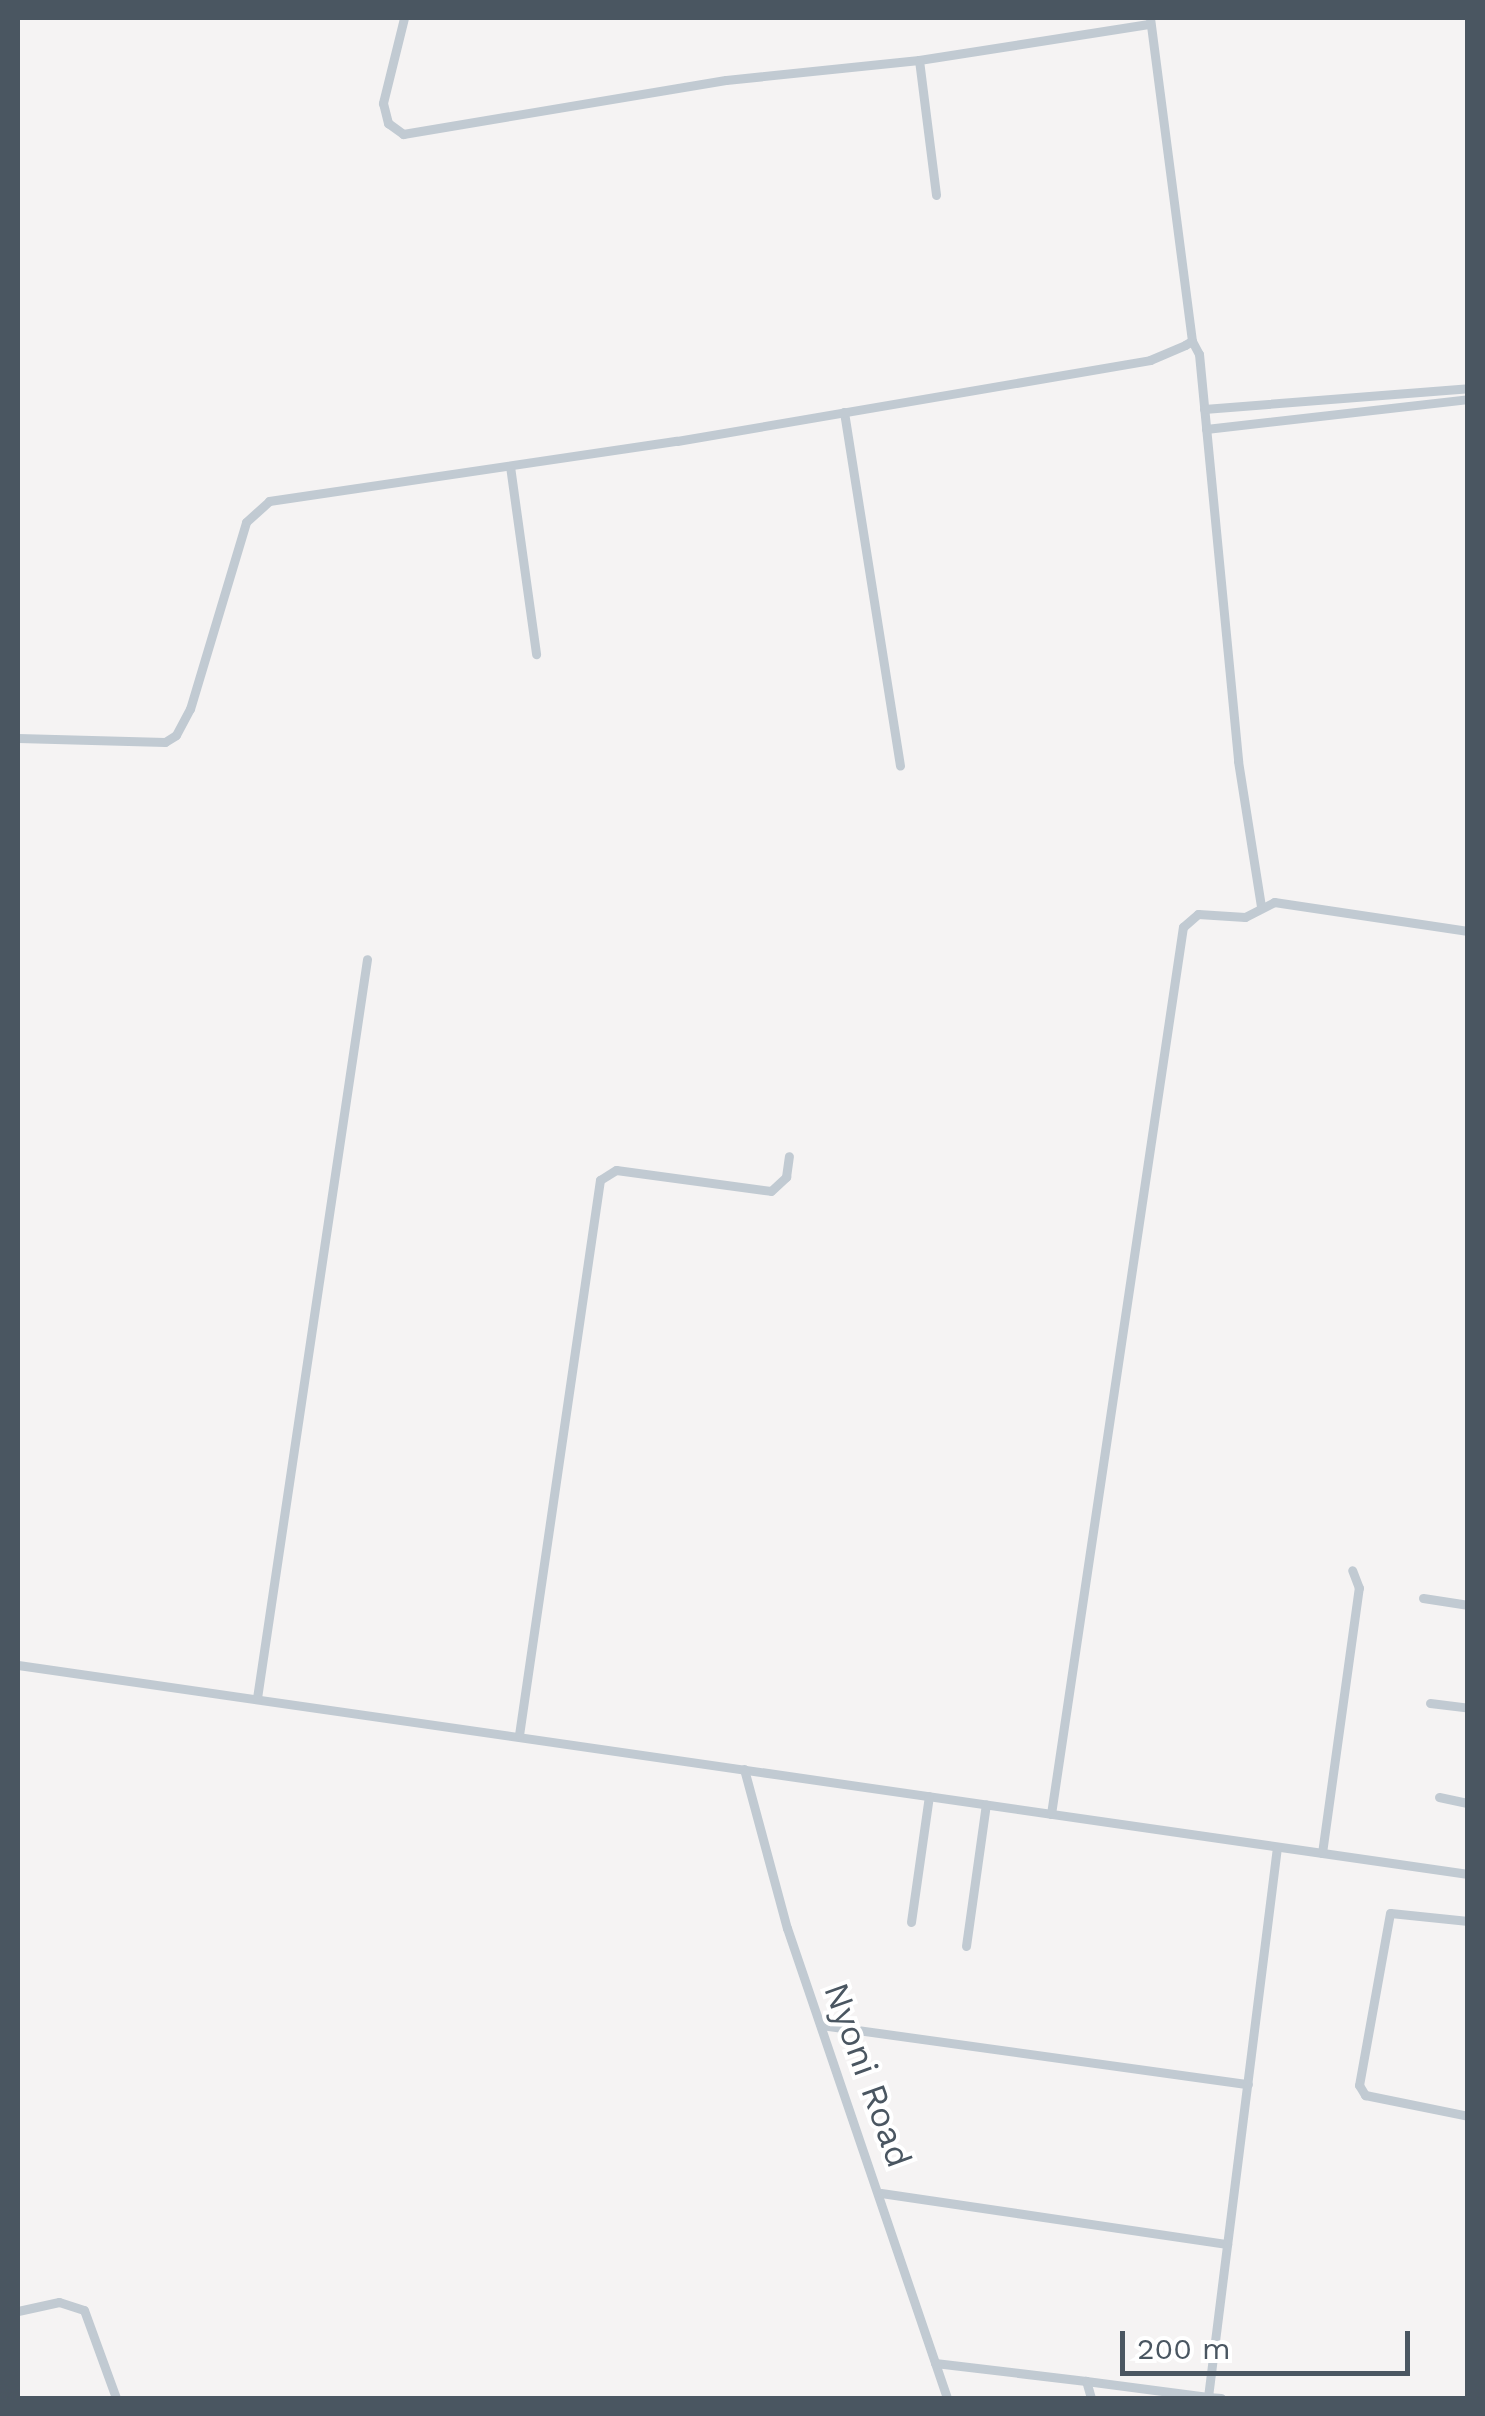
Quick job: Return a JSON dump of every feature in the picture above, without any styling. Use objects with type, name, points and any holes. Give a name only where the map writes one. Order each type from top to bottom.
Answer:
[{"type":"street","points":[[404,18],[383,103],[388,123],[403,134],[726,80],[920,60],[1150,21],[1204,409],[1230,691],[1261,907]]},
{"type":"street","points":[[920,60],[936,195]]},
{"type":"street","points":[[18,738],[165,742],[176,735],[190,709],[246,522],[264,503],[1150,360],[1192,341]]},
{"type":"street","points":[[1204,409],[1468,388]]},
{"type":"street","points":[[1206,429],[1468,399]]},
{"type":"street","points":[[844,412],[900,766]]},
{"type":"street","points":[[510,466],[536,654]]},
{"type":"street","points":[[1051,1814],[1181,933],[1192,916],[1244,917],[1261,907],[1284,902],[1468,931]]},
{"type":"street","points":[[257,1698],[368,959]]},
{"type":"street","points":[[519,1736],[600,1180],[616,1170],[770,1192],[786,1177],[789,1156]]},
{"type":"street","points":[[1322,1854],[1359,1588],[1352,1570]]},
{"type":"street","points":[[1424,1598],[1468,1605]]},
{"type":"street","points":[[18,1665],[1468,1874]]},
{"type":"street","points":[[1430,1703],[1468,1708]]},
{"type":"street","name":"Nyoni Road","points":[[744,1769],[787,1928],[881,2193],[947,2398]]},
{"type":"street","points":[[911,1922],[929,1796]]},
{"type":"street","points":[[1439,1797],[1468,1803]]},
{"type":"street","points":[[966,1946],[986,1804]]},
{"type":"street","points":[[1208,2397],[1276,1847]]},
{"type":"street","points":[[1468,1921],[1390,1914],[1360,2086],[1366,2095],[1468,2116]]},
{"type":"street","points":[[821,2025],[1248,2084]]},
{"type":"street","points":[[881,2193],[1227,2244]]},
{"type":"street","points":[[18,2311],[69,2302],[84,2310],[116,2398]]},
{"type":"street","points":[[935,2363],[1221,2398]]},
{"type":"street","points":[[1086,2381],[1091,2398]]}]
